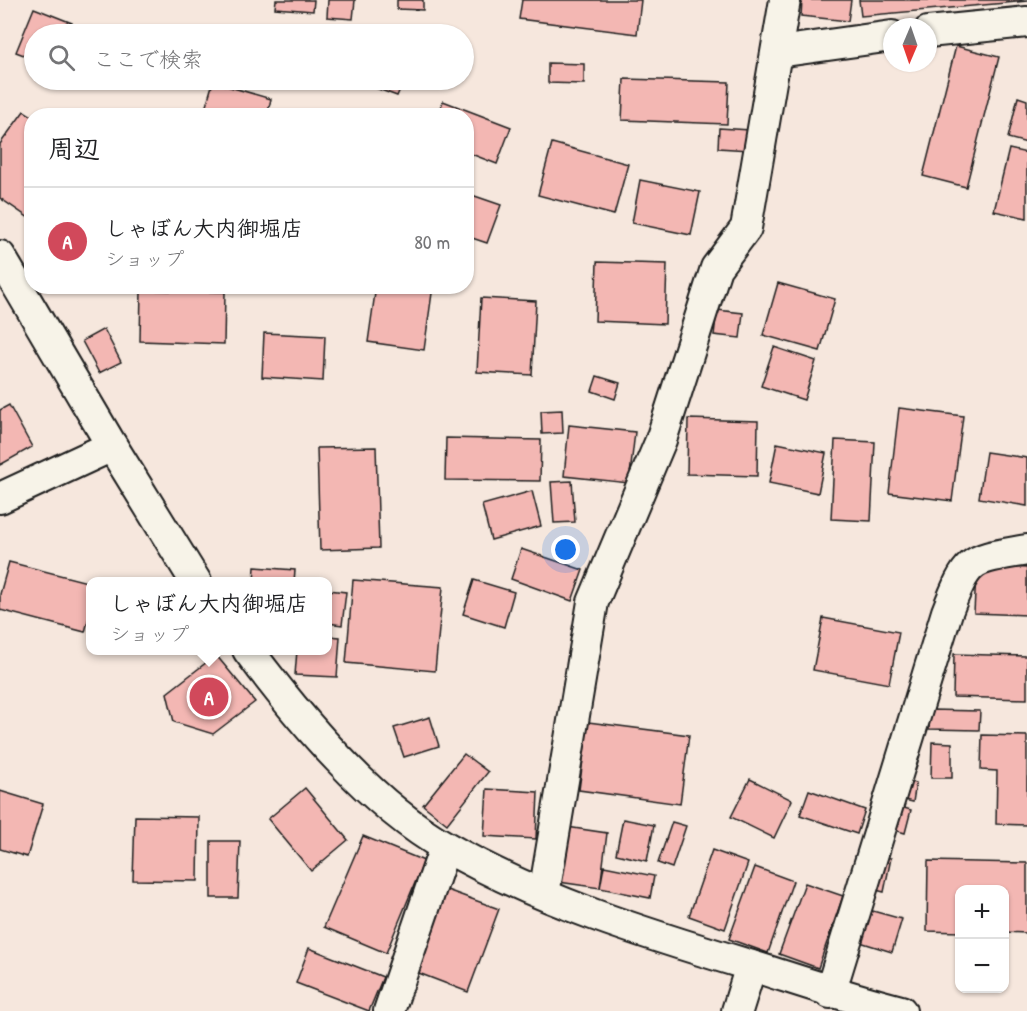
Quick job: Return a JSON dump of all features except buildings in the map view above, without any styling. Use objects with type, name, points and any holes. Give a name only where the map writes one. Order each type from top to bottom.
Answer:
[{"type":"street","points":[[544,894],[593,602],[660,440],[716,268],[746,228],[785,0]]},
{"type":"street","points":[[937,31],[1027,22]]},
{"type":"street","points":[[777,52],[883,37]]},
{"type":"street","points":[[0,258],[193,577]]},
{"type":"street","points":[[0,498],[112,446]]},
{"type":"street","points":[[830,993],[947,612],[961,577],[978,558],[1027,550]]},
{"type":"street","points":[[251,655],[334,756],[382,801],[445,847],[544,894],[685,946],[830,993],[901,1011]]},
{"type":"street","points":[[389,1011],[445,847]]},
{"type":"street","points":[[737,1011],[751,966]]},
{"type":"place","name":"しゃぼん大内御堀店","points":[[209,697]]}]
